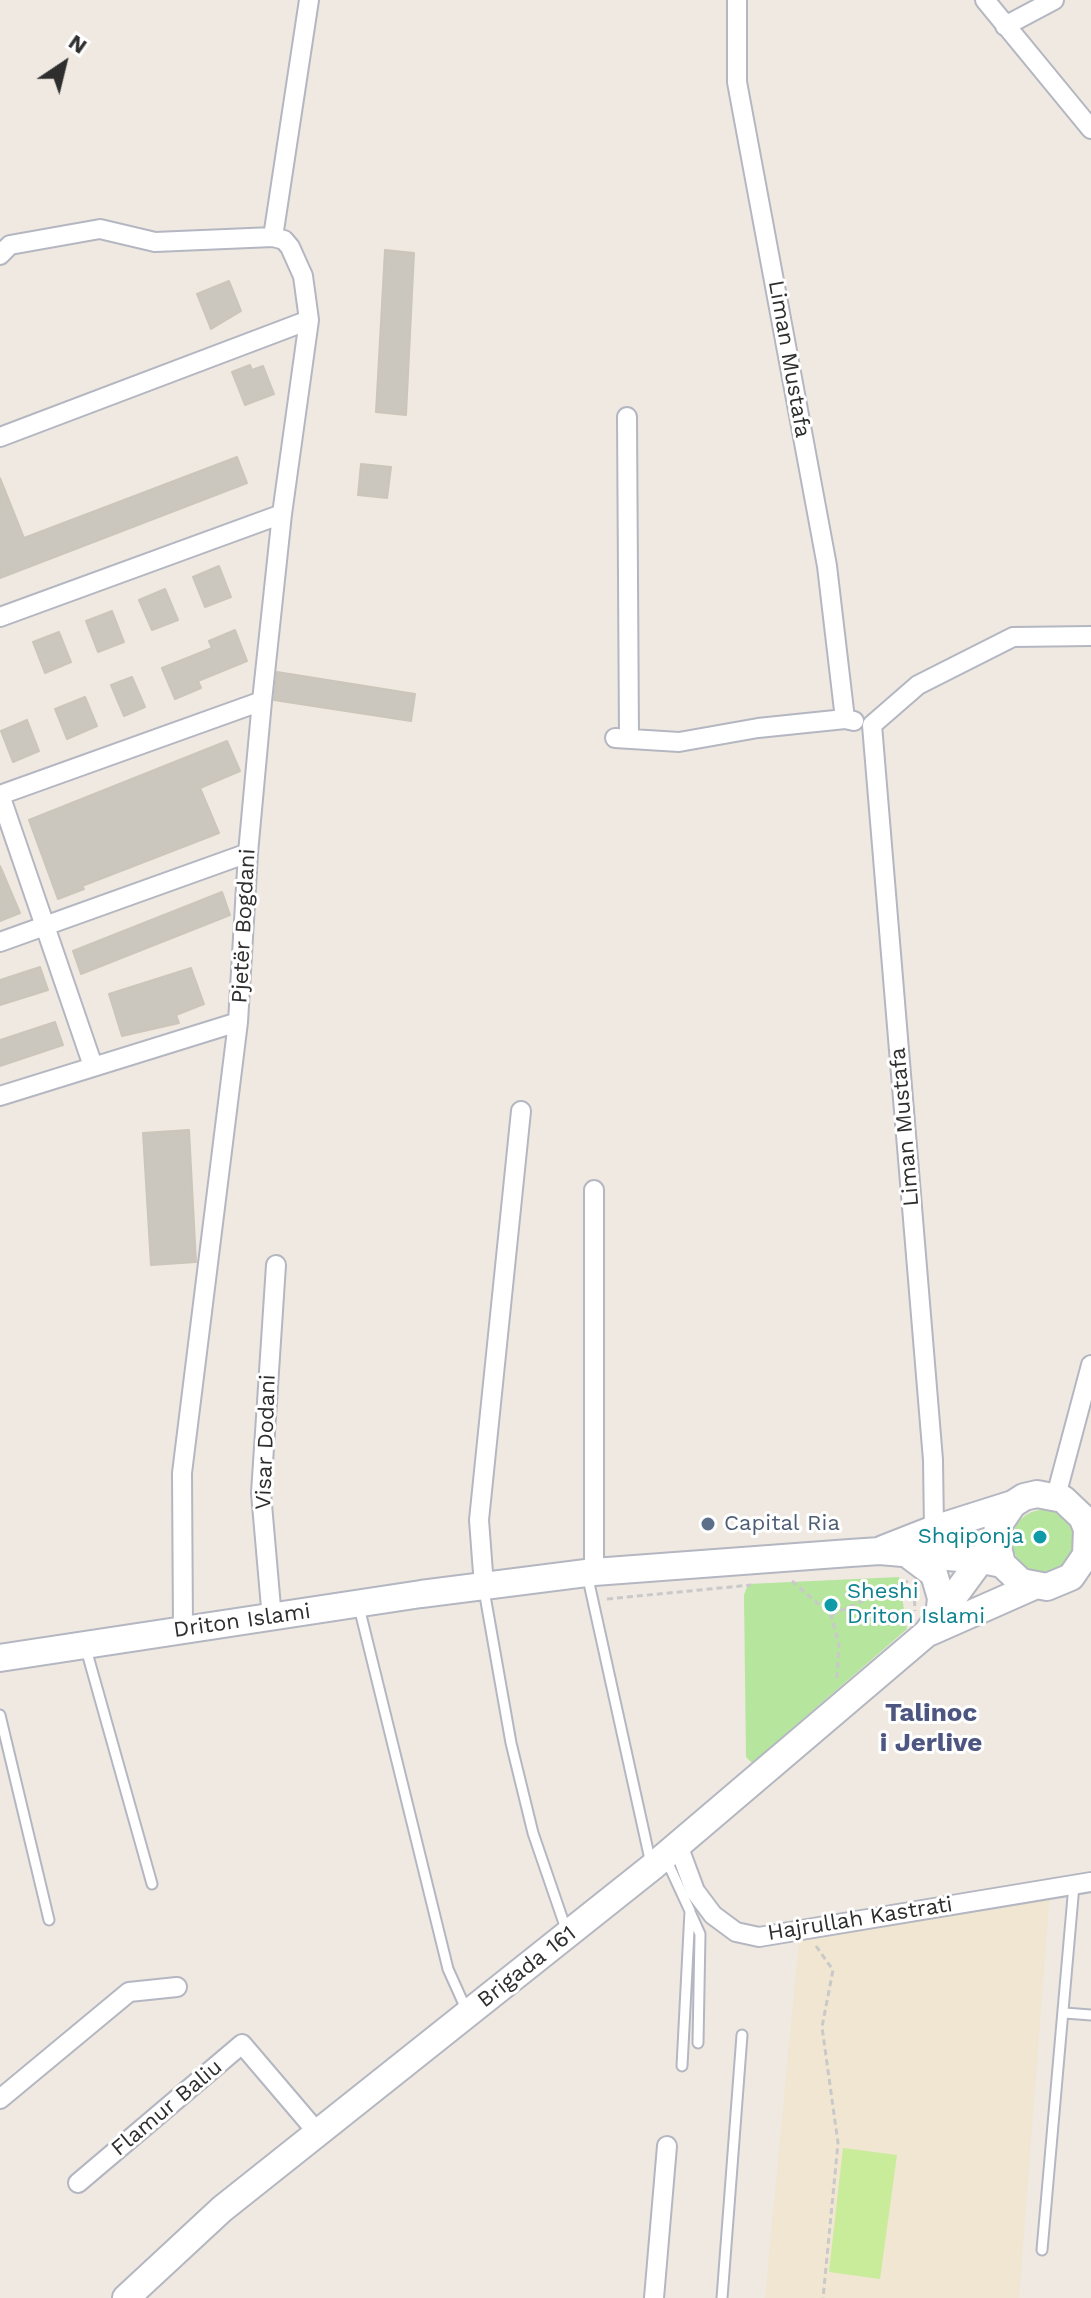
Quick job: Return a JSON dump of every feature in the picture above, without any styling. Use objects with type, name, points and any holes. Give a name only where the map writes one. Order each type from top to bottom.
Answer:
[{"type":"street","points":[[0,255],[10,245],[100,229],[155,242],[273,237],[309,0]]},
{"type":"street","name":"Liman Mustafa","points":[[737,0],[737,82],[827,566],[845,719]]},
{"type":"street","points":[[985,0],[1091,129]]},
{"type":"street","points":[[1005,26],[1054,0]]},
{"type":"street","name":"Pjetër Bogdani","points":[[183,1629],[182,1473],[238,1022],[248,853],[262,701],[282,514],[309,320],[297,259],[284,240],[273,237]]},
{"type":"street","points":[[0,437],[309,320]]},
{"type":"street","points":[[627,417],[622,738],[679,742],[845,719],[872,725],[918,685],[1013,637],[1091,636]]},
{"type":"street","points":[[0,617],[282,514]]},
{"type":"street","points":[[93,1066],[0,795],[262,701]]},
{"type":"street","name":"Liman Mustafa","points":[[872,725],[932,1445],[934,1529]]},
{"type":"street","points":[[0,942],[248,853]]},
{"type":"street","points":[[0,1096],[238,1022]]},
{"type":"street","points":[[484,1586],[479,1520],[521,1111]]},
{"type":"street","points":[[590,1572],[594,1190]]},
{"type":"street","name":"Visar Dodani","points":[[272,1619],[261,1493],[276,1265]]},
{"type":"street","points":[[1034,1586],[1047,1587],[1081,1573],[1086,1555],[1089,1542],[1087,1529],[1073,1505],[1091,1365]]},
{"type":"street","name":"Driton Islami","points":[[896,1560],[934,1529],[1037,1494],[1073,1505]]},
{"type":"street","points":[[993,1554],[1004,1514],[1013,1504]]},
{"type":"street","name":"Driton Islami","points":[[0,1658],[590,1572],[993,1554],[1021,1582],[1034,1586]]},
{"type":"street","name":"Brigada 161","points":[[126,2298],[222,2209],[665,1856],[933,1625],[993,1554]]},
{"type":"street","points":[[896,1560],[934,1574],[941,1598],[933,1625]]},
{"type":"street","name":"Brigada 161","points":[[933,1625],[1034,1586]]},
{"type":"street","name":"Hajrullah Kastrati","points":[[665,1856],[713,1915],[736,1932],[759,1937],[1083,1884]]},
{"type":"street","points":[[0,2099],[129,1992],[177,1987]]},
{"type":"street","name":"Flamur Baliu","points":[[78,2183],[242,2044],[317,2132]]},
{"type":"street","points":[[654,2298],[667,2146]]},
{"type":"lane","points":[[590,1572],[665,1856],[700,1934],[698,2043]]},
{"type":"lane","points":[[484,1586],[515,1758],[533,1833],[568,1935]]},
{"type":"lane","points":[[359,1604],[448,1969],[468,2012]]},
{"type":"lane","points":[[85,1645],[152,1884]]},
{"type":"lane","points":[[0,1715],[49,1920]]},
{"type":"lane","points":[[1042,2250],[1065,2013],[1083,1884]]},
{"type":"lane","points":[[682,2066],[690,1911]]},
{"type":"lane","points":[[1065,2013],[1091,2015]]},
{"type":"lane","points":[[722,2298],[742,2035]]},
{"type":"path","points":[[831,1615],[913,1579],[896,1560]]},
{"type":"path","points":[[806,1580],[792,1581],[831,1615],[839,1644],[835,1709]]},
{"type":"path","points":[[598,1600],[762,1584]]},
{"type":"path","points":[[800,1930],[824,1955],[833,1970],[822,2027],[838,2143],[823,2298]]},
{"type":"shaded area","points":[[1051,1879],[1019,2298],[765,2298],[800,1930]]},
{"type":"green space","points":[[1043,1510],[1065,1519],[1074,1541],[1065,1563],[1043,1572],[1021,1563],[1012,1541],[1021,1519]]},
{"type":"green space","points":[[899,1577],[907,1629],[752,1763],[746,1757],[744,1595],[748,1584]]},
{"type":"green space","points":[[843,2148],[897,2155],[880,2279],[829,2272]]},
{"type":"building","points":[[385,250],[414,253],[406,415],[376,412]]},
{"type":"building","points":[[229,281],[241,311],[211,329],[197,294]]},
{"type":"building","points":[[250,365],[252,370],[263,366],[274,394],[245,405],[232,372]]},
{"type":"building","points":[[237,457],[247,483],[0,578],[0,478],[24,538]]},
{"type":"building","points":[[361,464],[391,467],[387,498],[358,495]]},
{"type":"building","points":[[219,566],[231,597],[205,607],[193,577]]},
{"type":"building","points":[[165,589],[178,620],[152,630],[139,600]]},
{"type":"building","points":[[112,611],[124,642],[98,652],[86,621]]},
{"type":"building","points":[[235,630],[247,661],[198,681],[201,688],[175,699],[162,668],[212,648],[209,641]]},
{"type":"building","points":[[59,632],[71,662],[45,673],[33,642]]},
{"type":"building","points":[[277,672],[415,694],[411,721],[274,700]]},
{"type":"building","points":[[132,677],[145,707],[124,716],[111,685]]},
{"type":"building","points":[[85,697],[97,726],[67,739],[55,709]]},
{"type":"building","points":[[27,720],[39,751],[13,762],[1,731]]},
{"type":"building","points":[[227,741],[240,771],[200,788],[219,833],[82,886],[84,889],[58,899],[29,820]]},
{"type":"building","points":[[0,866],[20,913],[0,921]]},
{"type":"building","points":[[222,892],[230,915],[81,974],[73,951]]},
{"type":"building","points":[[40,967],[48,990],[0,1005],[0,980]]},
{"type":"building","points":[[191,968],[204,1004],[176,1015],[179,1023],[122,1036],[109,994]]},
{"type":"building","points":[[55,1022],[63,1045],[0,1066],[0,1040]]},
{"type":"building","points":[[189,1130],[196,1262],[151,1265],[143,1133]]},
{"type":"place","name":"Capital Ria","points":[[708,1524]]},
{"type":"place","name":"Shqiponja","points":[[1040,1537]]},
{"type":"place","name":"Sheshi Driton Islami","points":[[831,1605]]},
{"type":"district","name":"Talinoc i Jerlive","points":[[931,1728]]}]
